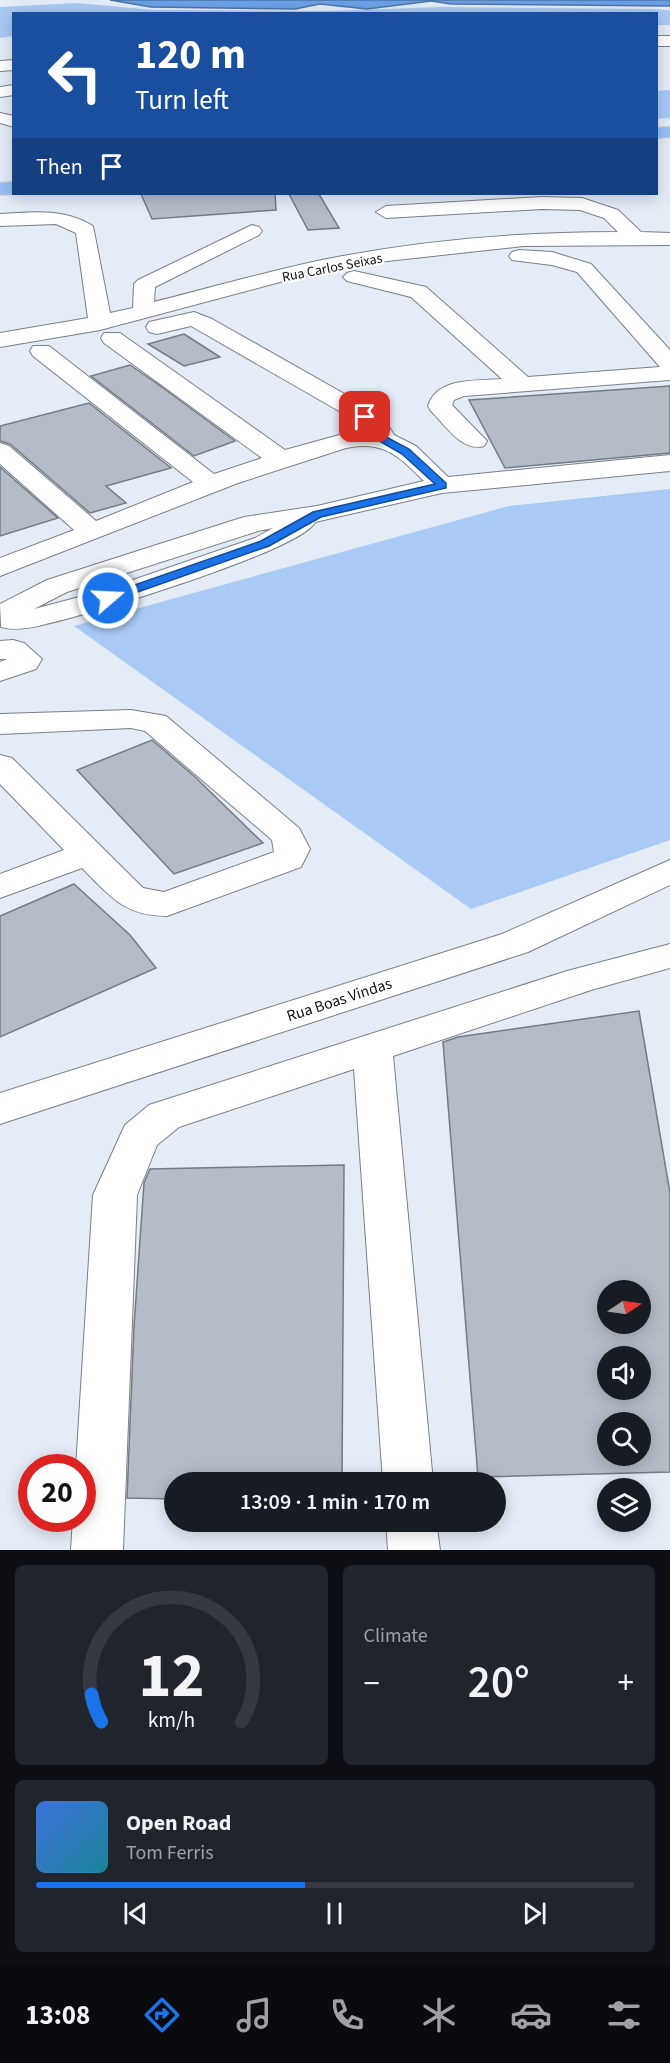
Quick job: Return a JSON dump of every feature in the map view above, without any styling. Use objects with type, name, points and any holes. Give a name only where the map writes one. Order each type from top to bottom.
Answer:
[{"type":"street","points":[[386,212],[542,203],[582,204],[611,214],[636,238]]},
{"type":"street","points":[[0,220],[59,217],[77,223],[86,230],[106,330],[280,459]]},
{"type":"street","points":[[146,312],[143,304],[145,284],[252,231]]},
{"type":"street","name":"Rua Carlos Seixas","points":[[1,354],[106,330],[146,312],[284,275],[428,250],[552,237],[670,239]]},
{"type":"street","points":[[1,354],[41,351],[106,330],[194,319],[354,278],[490,257],[547,257],[568,261],[584,268],[670,364]]},
{"type":"street","points":[[354,278],[418,292],[522,384]]},
{"type":"street","points":[[194,319],[355,410],[375,424],[385,440]]},
{"type":"street","points":[[41,351],[211,484]]},
{"type":"street","points":[[475,441],[440,406],[443,396],[460,389],[670,373]]},
{"type":"street","points":[[0,568],[280,459],[365,437],[385,440],[405,452],[442,486]]},
{"type":"street","points":[[0,451],[92,532]]},
{"type":"street","points":[[0,615],[57,586],[179,545],[254,523],[317,514],[442,486],[670,463]]},
{"type":"street","points":[[0,623],[45,616],[119,594],[265,544],[317,514]]},
{"type":"street","points":[[0,650],[14,649],[27,659],[25,663],[0,672]]},
{"type":"street","points":[[0,724],[130,719],[155,723],[287,835],[294,849],[289,860],[167,904],[150,904],[130,896],[0,765]]},
{"type":"street","points":[[0,887],[88,853]]},
{"type":"street","name":"Rua Boas Vindas","points":[[0,1109],[61,1087],[515,943],[670,871]]},
{"type":"street","points":[[97,1550],[115,1195],[140,1136],[164,1116],[580,980],[670,956]]},
{"type":"street","points":[[372,1048],[407,1472]]},
{"type":"street","points":[[412,1532],[414,1550]]},
{"type":"shaded area","points":[[77,3],[153,10],[326,11],[442,7],[652,9],[670,10],[670,25],[658,25],[658,12],[12,12],[12,36],[0,38],[0,7]]},
{"type":"shaded area","points":[[670,90],[670,118],[658,119],[658,91]]},
{"type":"shaded area","points":[[670,489],[670,840],[471,909],[74,626],[509,506]]},
{"type":"water","points":[[110,0],[670,0],[670,6],[451,4],[431,1],[367,9],[320,4],[295,9],[151,7]]},
{"type":"building","points":[[141,195],[275,195],[276,210],[152,219]]},
{"type":"building","points":[[290,195],[320,195],[339,228],[308,230]]},
{"type":"building","points":[[184,334],[220,357],[184,366],[148,344]]},
{"type":"building","points":[[130,365],[235,441],[194,456],[91,376]]},
{"type":"building","points":[[670,386],[670,453],[505,468],[469,400]]},
{"type":"building","points":[[89,403],[171,468],[106,486],[126,503],[90,513],[10,444],[0,441],[0,426]]},
{"type":"building","points":[[0,467],[58,518],[0,536]]},
{"type":"building","points":[[152,740],[194,776],[263,843],[174,874],[77,770]]},
{"type":"building","points":[[74,884],[130,935],[156,968],[0,1037],[0,916]]},
{"type":"building","points":[[639,1011],[670,1193],[670,1472],[506,1476],[506,1472],[478,1472],[443,1042],[458,1037]]},
{"type":"building","points":[[344,1165],[342,1472],[164,1472],[164,1499],[127,1498],[134,1326],[144,1183],[150,1169]]},
{"type":"route","points":[[108,598],[265,544],[317,514],[442,486],[423,466],[385,440],[375,424],[365,417]]}]
